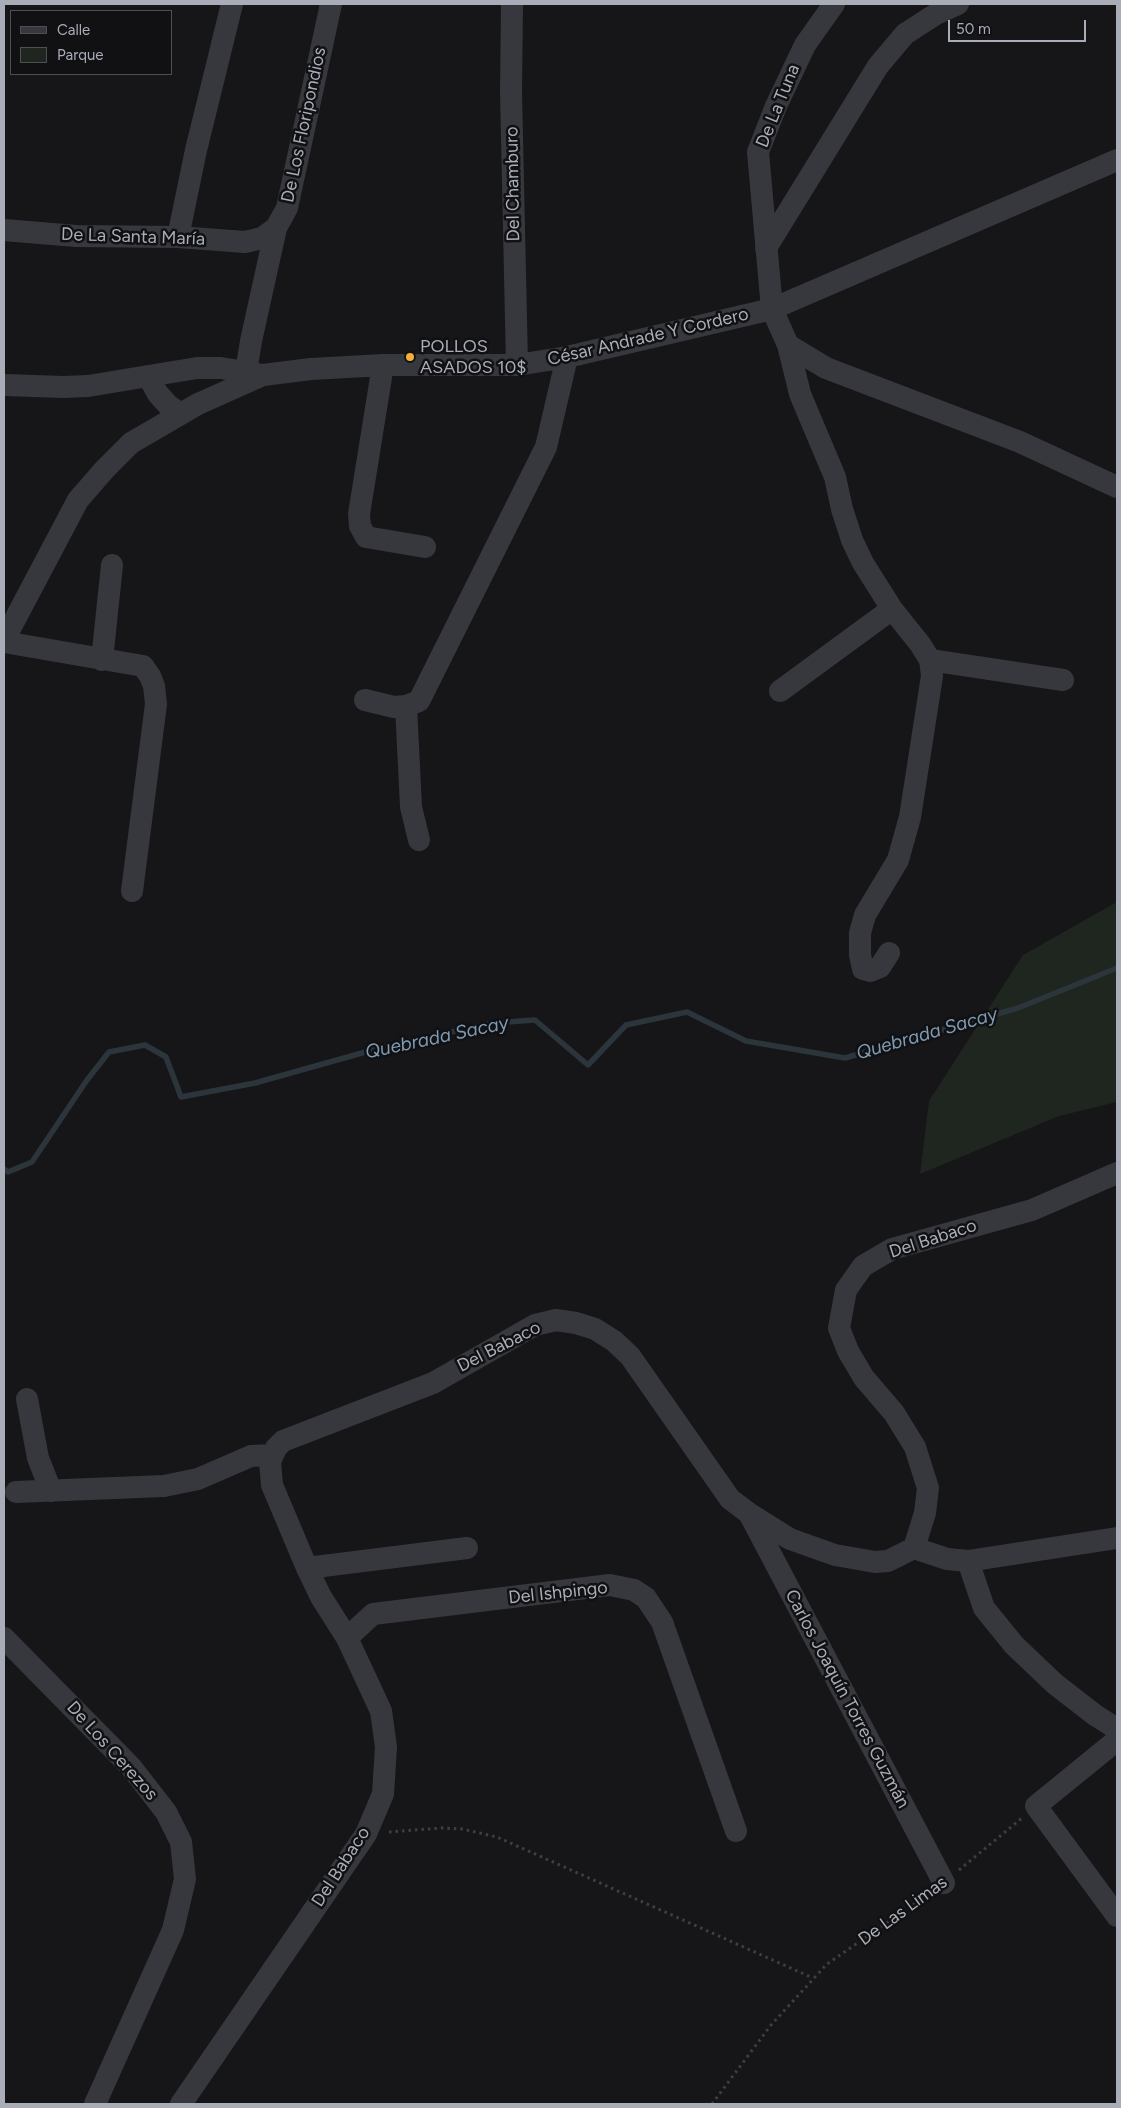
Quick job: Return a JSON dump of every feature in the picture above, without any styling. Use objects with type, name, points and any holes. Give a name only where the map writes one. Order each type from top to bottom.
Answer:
[{"type":"street","points":[[178,237],[196,150],[232,4]]},
{"type":"street","name":"De Los Floripondios","points":[[254,374],[251,341],[269,233],[286,208],[331,4]]},
{"type":"street","name":"Del Chamburo","points":[[512,4],[511,92],[517,365]]},
{"type":"street","name":"De La Tuna","points":[[834,4],[804,44],[758,152],[772,309],[788,345],[800,394],[834,477],[852,540],[863,563],[892,609],[920,644],[930,660]]},
{"type":"street","points":[[766,248],[878,66],[905,34],[936,14],[958,4]]},
{"type":"street","name":"César Andrade Y Cordero","points":[[4,641],[78,500],[131,443],[254,374],[383,365],[517,365],[567,357],[772,309],[1117,160]]},
{"type":"street","name":"De La Santa María","points":[[4,230],[76,236],[178,237],[244,242],[269,233]]},
{"type":"street","points":[[788,345],[826,368],[1020,442],[1117,487]]},
{"type":"street","points":[[364,700],[394,707],[406,706],[419,701],[546,447],[567,357]]},
{"type":"street","points":[[383,365],[359,514],[360,526],[366,536],[425,547]]},
{"type":"street","points":[[4,385],[88,386],[197,368],[221,368],[254,374]]},
{"type":"street","points":[[148,376],[158,394],[169,406],[181,414]]},
{"type":"street","points":[[102,660],[112,565]]},
{"type":"street","points":[[780,691],[892,609]]},
{"type":"street","points":[[4,641],[143,666],[154,686],[156,704],[132,891]]},
{"type":"street","points":[[889,953],[880,967],[870,971],[863,969],[860,955],[860,933],[865,915],[898,860],[910,817],[932,676],[930,660],[1063,680]]},
{"type":"street","points":[[406,706],[412,807],[419,840]]},
{"type":"street","name":"Del Babaco","points":[[181,2104],[366,1834],[383,1794],[386,1747],[381,1710],[347,1638],[321,1597],[272,1485],[270,1462],[276,1448],[283,1441],[433,1383],[535,1325],[556,1320],[595,1329],[614,1341],[630,1356],[730,1499],[750,1514],[790,1539],[835,1555],[876,1562],[888,1561],[914,1548],[925,1513],[928,1488],[915,1447],[894,1413],[864,1378],[848,1350],[839,1328],[846,1290],[863,1266],[892,1249],[1032,1210],[1117,1173]]},
{"type":"street","points":[[27,1399],[38,1458],[51,1491]]},
{"type":"street","points":[[16,1492],[164,1486],[198,1479],[251,1456],[273,1455]]},
{"type":"street","name":"Carlos Joaquín Torres Guzmán","points":[[750,1514],[944,1883]]},
{"type":"street","points":[[914,1548],[947,1559],[968,1561],[1117,1538]]},
{"type":"street","points":[[307,1568],[467,1548]]},
{"type":"street","points":[[968,1561],[984,1608],[1014,1645],[1056,1684],[1095,1715],[1117,1729]]},
{"type":"street","name":"Del Ishpingo","points":[[347,1638],[373,1614],[610,1585],[634,1590],[646,1598],[662,1622],[736,1831]]},
{"type":"street","name":"De Los Cerezos","points":[[4,1638],[132,1767],[166,1812],[181,1842],[185,1878],[173,1930],[95,2104]]},
{"type":"street","points":[[1117,1740],[1036,1806],[1117,1916]]},
{"type":"path","name":"De Las Limas","points":[[712,2104],[772,2025],[827,1964],[944,1883],[1036,1806]]},
{"type":"path","points":[[366,1834],[442,1828],[462,1829],[497,1837],[813,1978]]},
{"type":"green space","points":[[1117,902],[1117,1102],[1059,1116],[920,1174],[929,1101],[1023,955]]},
{"type":"waterway","name":"Quebrada Sacay","points":[[4,1169],[8,1172],[32,1162],[87,1080],[109,1052],[145,1045],[166,1057],[181,1097],[255,1083],[394,1044],[493,1023],[535,1020],[588,1065],[626,1025],[687,1012],[746,1041],[845,1058],[1018,1008],[1117,968]]},
{"type":"place","name":"POLLOS ASADOS 10$","points":[[410,357]]}]
